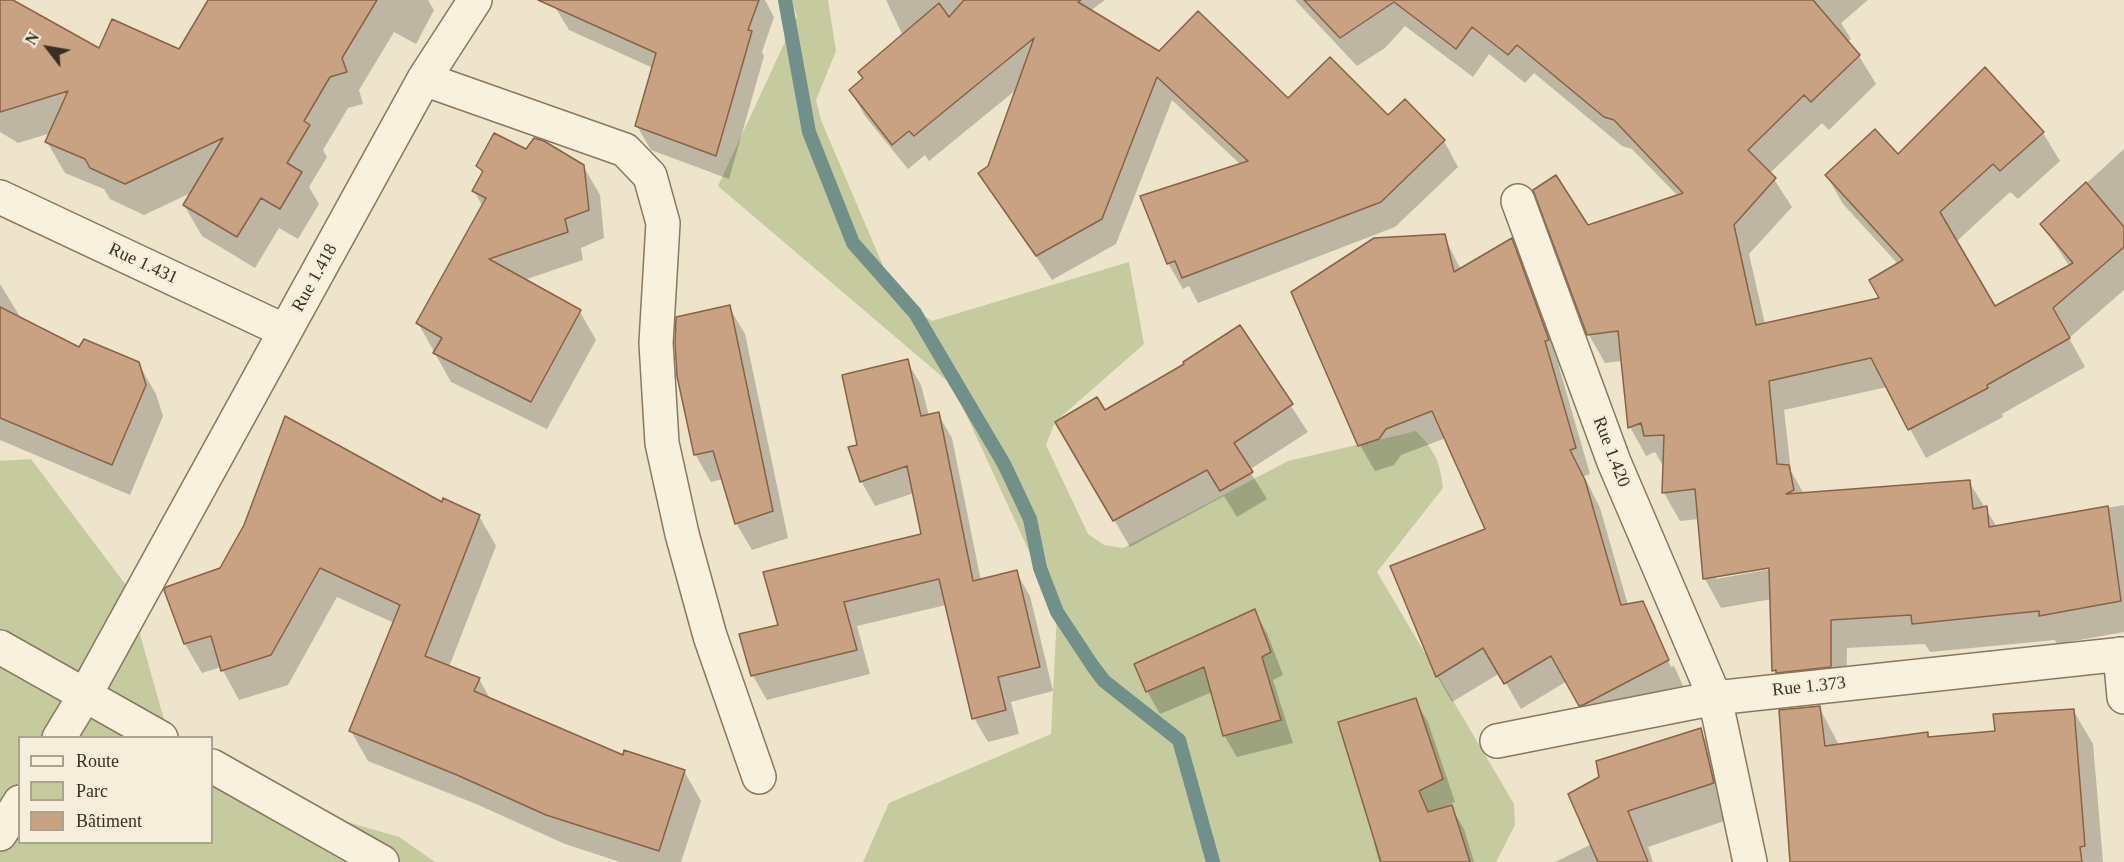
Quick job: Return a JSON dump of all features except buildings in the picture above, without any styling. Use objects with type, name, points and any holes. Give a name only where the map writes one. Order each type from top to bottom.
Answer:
[{"type":"street","name":"Rue 1.418","points":[[60,736],[85,695],[424,79],[475,0]]},
{"type":"street","points":[[424,79],[625,150],[650,176],[663,223],[656,343],[662,443],[682,534],[710,636],[759,777]]},
{"type":"street","name":"Rue 1.431","points":[[0,197],[285,331]]},
{"type":"street","name":"Rue 1.420","points":[[1518,201],[1614,462],[1715,698],[1750,862]]},
{"type":"street","points":[[0,647],[157,736]]},
{"type":"street","points":[[2122,654],[2124,697]]},
{"type":"street","name":"Rue 1.373","points":[[1497,741],[1715,698],[2122,654]]},
{"type":"street","points":[[213,767],[382,862]]},
{"type":"street","points":[[0,834],[18,805]]},
{"type":"green space","points":[[791,0],[828,0],[836,51],[816,100],[821,120],[898,301],[932,321],[1129,262],[1144,344],[1055,422],[1046,445],[1088,534],[1104,545],[1123,548],[1288,461],[1416,431],[1428,445],[1436,457],[1443,488],[1377,572],[1514,804],[1515,825],[1496,862],[863,862],[889,803],[1051,734],[1057,612],[953,386],[718,186],[797,16]]},
{"type":"green space","points":[[31,459],[126,585],[169,736],[18,736],[18,844],[213,844],[213,776],[238,790],[399,837],[435,862],[0,862],[0,461]]},
{"type":"waterway","points":[[785,0],[809,132],[853,243],[915,313],[1004,464],[1030,519],[1040,568],[1057,612],[1104,681],[1179,740],[1213,862]]}]
